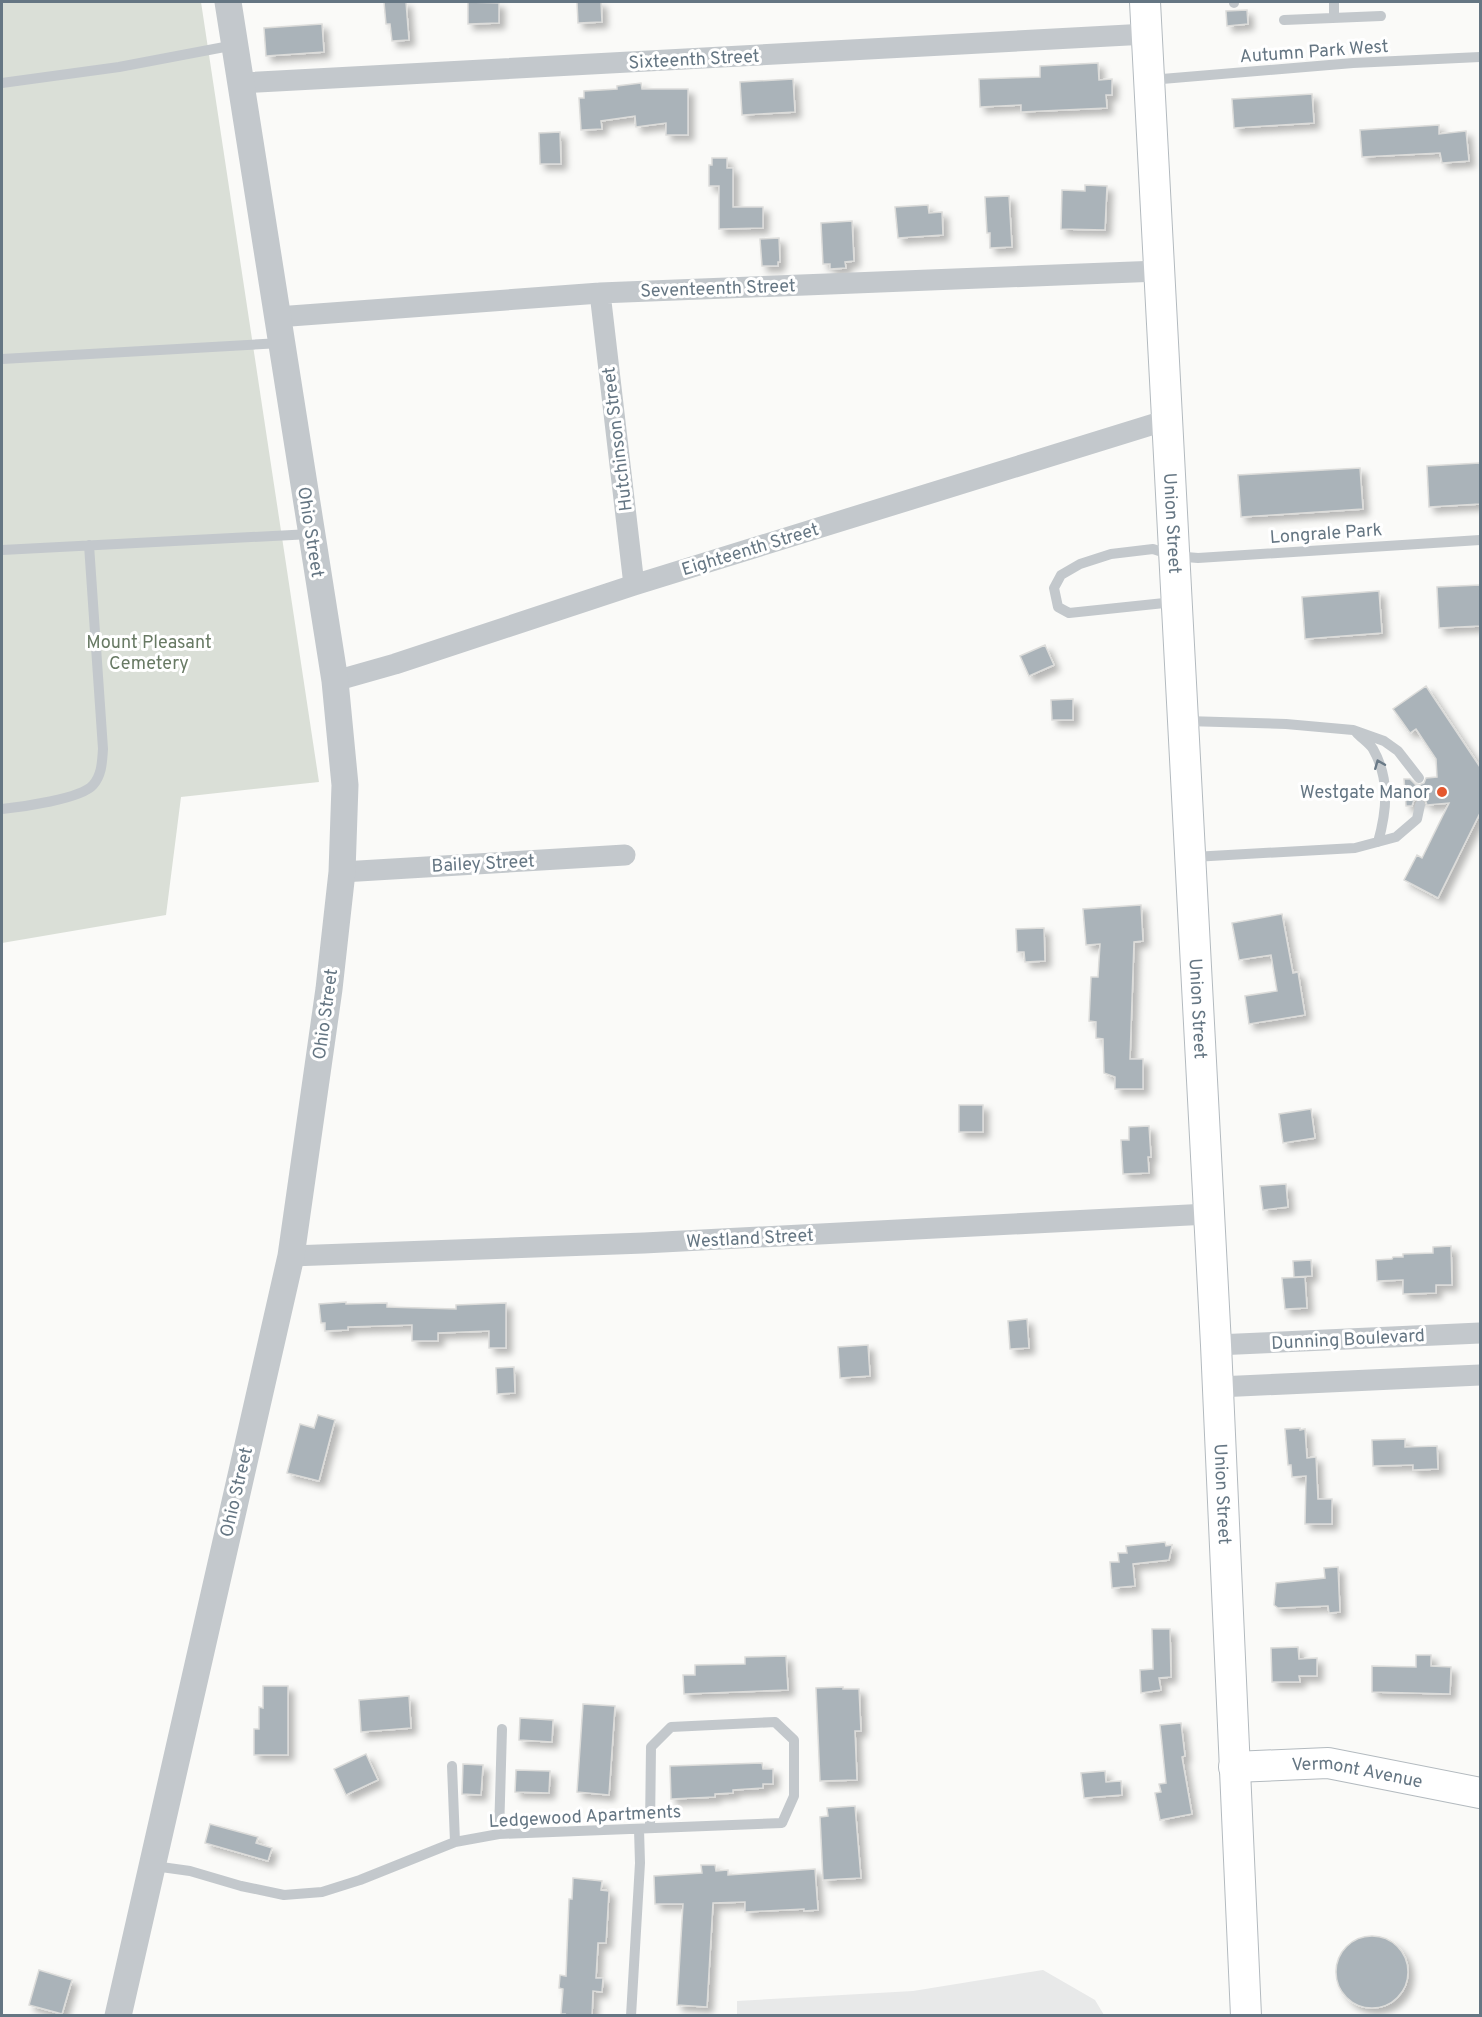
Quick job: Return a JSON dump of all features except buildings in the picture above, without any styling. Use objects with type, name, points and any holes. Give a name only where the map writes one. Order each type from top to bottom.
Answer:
[{"type":"main road","name":"Union Street","points":[[1145,2],[1216,1345],[1246,2016]]},
{"type":"main road","name":"Vermont Avenue","points":[[1234,1767],[1328,1763],[1480,1793]]},
{"type":"street","name":"Ohio Street","points":[[118,2016],[291,1256],[329,989],[342,872],[345,785],[335,681],[228,2]]},
{"type":"street","name":"Sixteenth Street","points":[[241,83],[1147,34]]},
{"type":"street","name":"Seventeenth Street","points":[[279,330],[600,293],[1159,271]]},
{"type":"street","name":"Hutchinson Street","points":[[600,293],[634,585]]},
{"type":"street","name":"Eighteenth Street","points":[[335,681],[395,664],[634,585],[1167,420]]},
{"type":"street","name":"Bailey Street","points":[[342,872],[625,855]]},
{"type":"street","name":"Westland Street","points":[[291,1256],[655,1243],[1208,1214]]},
{"type":"street","name":"Dunning Boulevard","points":[[1216,1345],[1480,1333]]},
{"type":"street","points":[[1218,1387],[1480,1375]]},
{"type":"lane","points":[[1334,2],[1335,18]]},
{"type":"lane","points":[[1284,20],[1381,16]]},
{"type":"lane","points":[[2,82],[119,67],[235,45]]},
{"type":"lane","name":"Autumn Park West","points":[[1149,80],[1353,63],[1480,57]]},
{"type":"lane","points":[[2,359],[279,330]]},
{"type":"lane","points":[[2,550],[311,534]]},
{"type":"lane","name":"Longrale Park","points":[[1176,601],[1069,613],[1058,607],[1054,588],[1061,575],[1080,564],[1111,554],[1152,549],[1174,556],[1198,558],[1480,540]]},
{"type":"lane","points":[[2,809],[76,795],[88,790],[99,775],[103,749],[89,546]]},
{"type":"lane","points":[[1183,721],[1286,724],[1353,730],[1384,741],[1398,751],[1419,778]]},
{"type":"lane","points":[[1353,730],[1372,748],[1385,780],[1386,816],[1378,842]]},
{"type":"lane","points":[[1190,857],[1355,848],[1396,837],[1417,819],[1420,805]]},
{"type":"lane","name":"Ledgewood Apartments","points":[[151,1865],[190,1871],[241,1886],[284,1895],[322,1892],[455,1842],[499,1834],[782,1823],[794,1796],[794,1740],[776,1722],[671,1727],[651,1747],[645,1828]]},
{"type":"lane","points":[[499,1834],[502,1729]]},
{"type":"lane","points":[[452,1766],[455,1842]]},
{"type":"lane","points":[[631,2016],[640,1863],[645,1828]]},
{"type":"shaded area","points":[[1043,1970],[1095,2000],[1104,2015],[737,2015],[737,2001],[913,1991]]},
{"type":"green space","name":"Mount Pleasant Cemetery","points":[[2,2],[201,2],[319,782],[181,797],[166,915],[2,943]]},
{"type":"place","name":"Westgate Manor","points":[[1442,792]]}]
